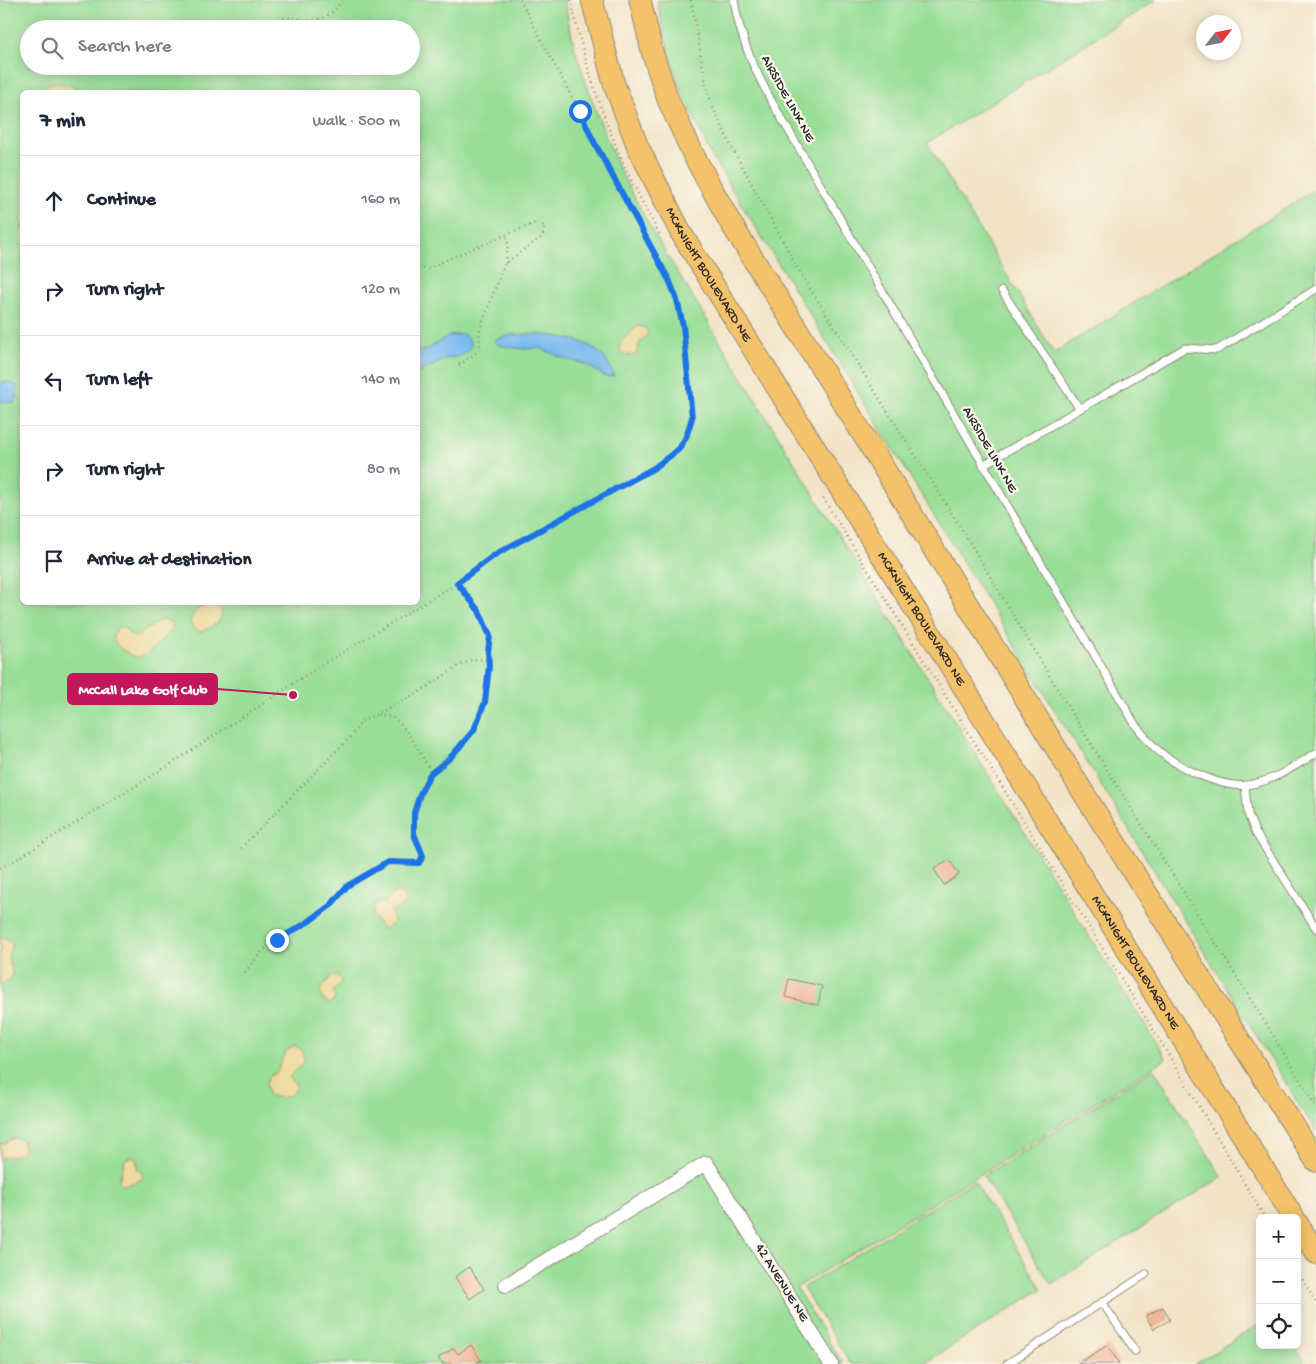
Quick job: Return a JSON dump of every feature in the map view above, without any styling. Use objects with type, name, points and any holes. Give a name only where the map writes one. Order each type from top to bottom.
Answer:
[{"type":"main road","name":"MCKNIGHT BOULEVARD NE","points":[[592,0],[614,84],[638,147],[681,233],[1292,1214]]},
{"type":"main road","points":[[640,0],[652,50],[668,100],[695,158],[730,222],[1086,797],[1316,1160]]},
{"type":"main road","points":[[1301,1229],[1316,1253]]},
{"type":"street","name":"42 AVENUE NE","points":[[506,1284],[706,1163],[831,1364]]},
{"type":"lane","name":"AIRSIDE LINK NE","points":[[734,0],[743,42],[753,67],[768,95],[1136,726],[1151,744],[1168,758],[1193,771],[1224,783],[1245,786],[1261,782],[1287,771],[1316,754]]},
{"type":"lane","points":[[983,465],[1185,348],[1217,350],[1316,289]]},
{"type":"lane","points":[[1002,291],[1079,408]]},
{"type":"lane","points":[[1245,786],[1248,814],[1255,832],[1316,928]]},
{"type":"lane","points":[[1007,1364],[1146,1274]]},
{"type":"lane","points":[[1102,1302],[1135,1351]]},
{"type":"path","points":[[275,20],[292,18],[316,20],[327,16],[343,0]]},
{"type":"path","points":[[0,868],[171,764],[320,666],[457,583],[496,554],[654,468],[679,449],[686,437],[692,418],[683,326],[674,291],[520,0]]},
{"type":"path","points":[[691,0],[711,103],[731,146],[801,274],[961,528],[1073,714],[1316,1107]]},
{"type":"path","points":[[420,268],[427,269],[536,222],[545,227],[542,237],[506,263]]},
{"type":"path","points":[[456,366],[480,349],[479,330],[506,263],[507,235]]},
{"type":"path","points":[[245,972],[263,950],[331,905],[347,886],[388,862],[419,863],[423,856],[414,834],[414,813],[420,794],[432,773],[450,758],[474,730],[485,702],[490,636],[479,611],[457,583]]},
{"type":"path","points":[[241,848],[351,736],[361,722],[418,693],[460,665],[474,659],[488,660]]},
{"type":"path","points":[[376,714],[392,717],[400,725],[414,742],[432,773]]},
{"type":"path","points":[[1301,1278],[1316,1302]]},
{"type":"green space","points":[[0,0],[564,0],[575,50],[597,114],[619,169],[653,232],[841,539],[1166,1059],[796,1288],[843,1364],[0,1364]]},
{"type":"green space","points":[[657,0],[1156,0],[927,143],[1054,353],[1316,189],[1316,1132],[711,155],[678,82]]},
{"type":"green space","points":[[1154,1069],[1222,1177],[1051,1284],[983,1176]]},
{"type":"green space","points":[[974,1181],[1042,1289],[923,1364],[851,1364],[803,1288]]},
{"type":"green space","points":[[1256,1326],[1256,1349],[1297,1349],[1306,1364],[1195,1364]]},
{"type":"sand","points":[[57,82],[78,90],[43,90],[49,84]]},
{"type":"sand","points":[[639,326],[646,328],[648,334],[639,344],[637,353],[633,356],[623,354],[620,350],[620,342],[634,328]]},
{"type":"sand","points":[[220,605],[222,615],[215,625],[201,632],[193,628],[190,622],[197,610],[203,606]]},
{"type":"sand","points":[[162,619],[170,621],[173,628],[143,656],[131,656],[114,641],[113,636],[118,627],[126,629],[129,634],[135,637]]},
{"type":"sand","points":[[397,892],[404,896],[406,902],[401,907],[391,911],[394,922],[386,929],[381,927],[373,915],[374,904],[386,902],[392,894]]},
{"type":"sand","points":[[0,938],[9,939],[12,944],[8,957],[12,972],[11,978],[0,986]]},
{"type":"sand","points":[[332,976],[337,976],[341,980],[340,985],[333,991],[334,1001],[329,1004],[323,1000],[320,993],[321,988]]},
{"type":"sand","points":[[296,1046],[301,1049],[305,1061],[289,1077],[297,1087],[285,1097],[269,1095],[267,1081],[278,1071],[286,1053]]},
{"type":"sand","points":[[13,1138],[23,1141],[24,1150],[21,1154],[0,1158],[0,1144]]},
{"type":"sand","points":[[129,1157],[135,1157],[137,1169],[143,1176],[138,1181],[121,1185],[119,1180],[125,1160]]},
{"type":"water","points":[[462,334],[468,337],[472,345],[468,351],[460,356],[448,358],[420,372],[420,351],[428,349],[448,336]]},
{"type":"water","points":[[534,334],[571,339],[593,348],[609,364],[614,376],[606,377],[585,364],[562,358],[540,348],[523,349],[498,345],[494,340],[511,335]]},
{"type":"water","points":[[10,382],[17,386],[17,398],[14,403],[0,401],[0,383]]},
{"type":"building","points":[[950,860],[959,875],[944,885],[934,869]]},
{"type":"building","points":[[789,979],[822,986],[818,1005],[785,997]]},
{"type":"building","points":[[469,1267],[484,1289],[470,1299],[455,1277]]},
{"type":"building","points":[[1163,1307],[1170,1320],[1153,1329],[1146,1316]]},
{"type":"building","points":[[471,1345],[481,1360],[476,1364],[443,1364],[438,1358],[454,1348],[458,1354]]},
{"type":"building","points":[[1108,1345],[1119,1364],[1077,1364]]},
{"type":"place","name":"McCall Lake Golf Club","points":[[293,695]]},
{"type":"route","points":[[277,940],[308,922],[331,905],[347,886],[388,862],[419,863],[423,856],[414,834],[414,813],[420,794],[430,774],[450,758],[474,730],[485,702],[490,636],[479,611],[457,583],[496,554],[654,468],[679,449],[686,437],[692,418],[691,399],[683,326],[677,300],[670,282],[592,138],[580,111]]}]
